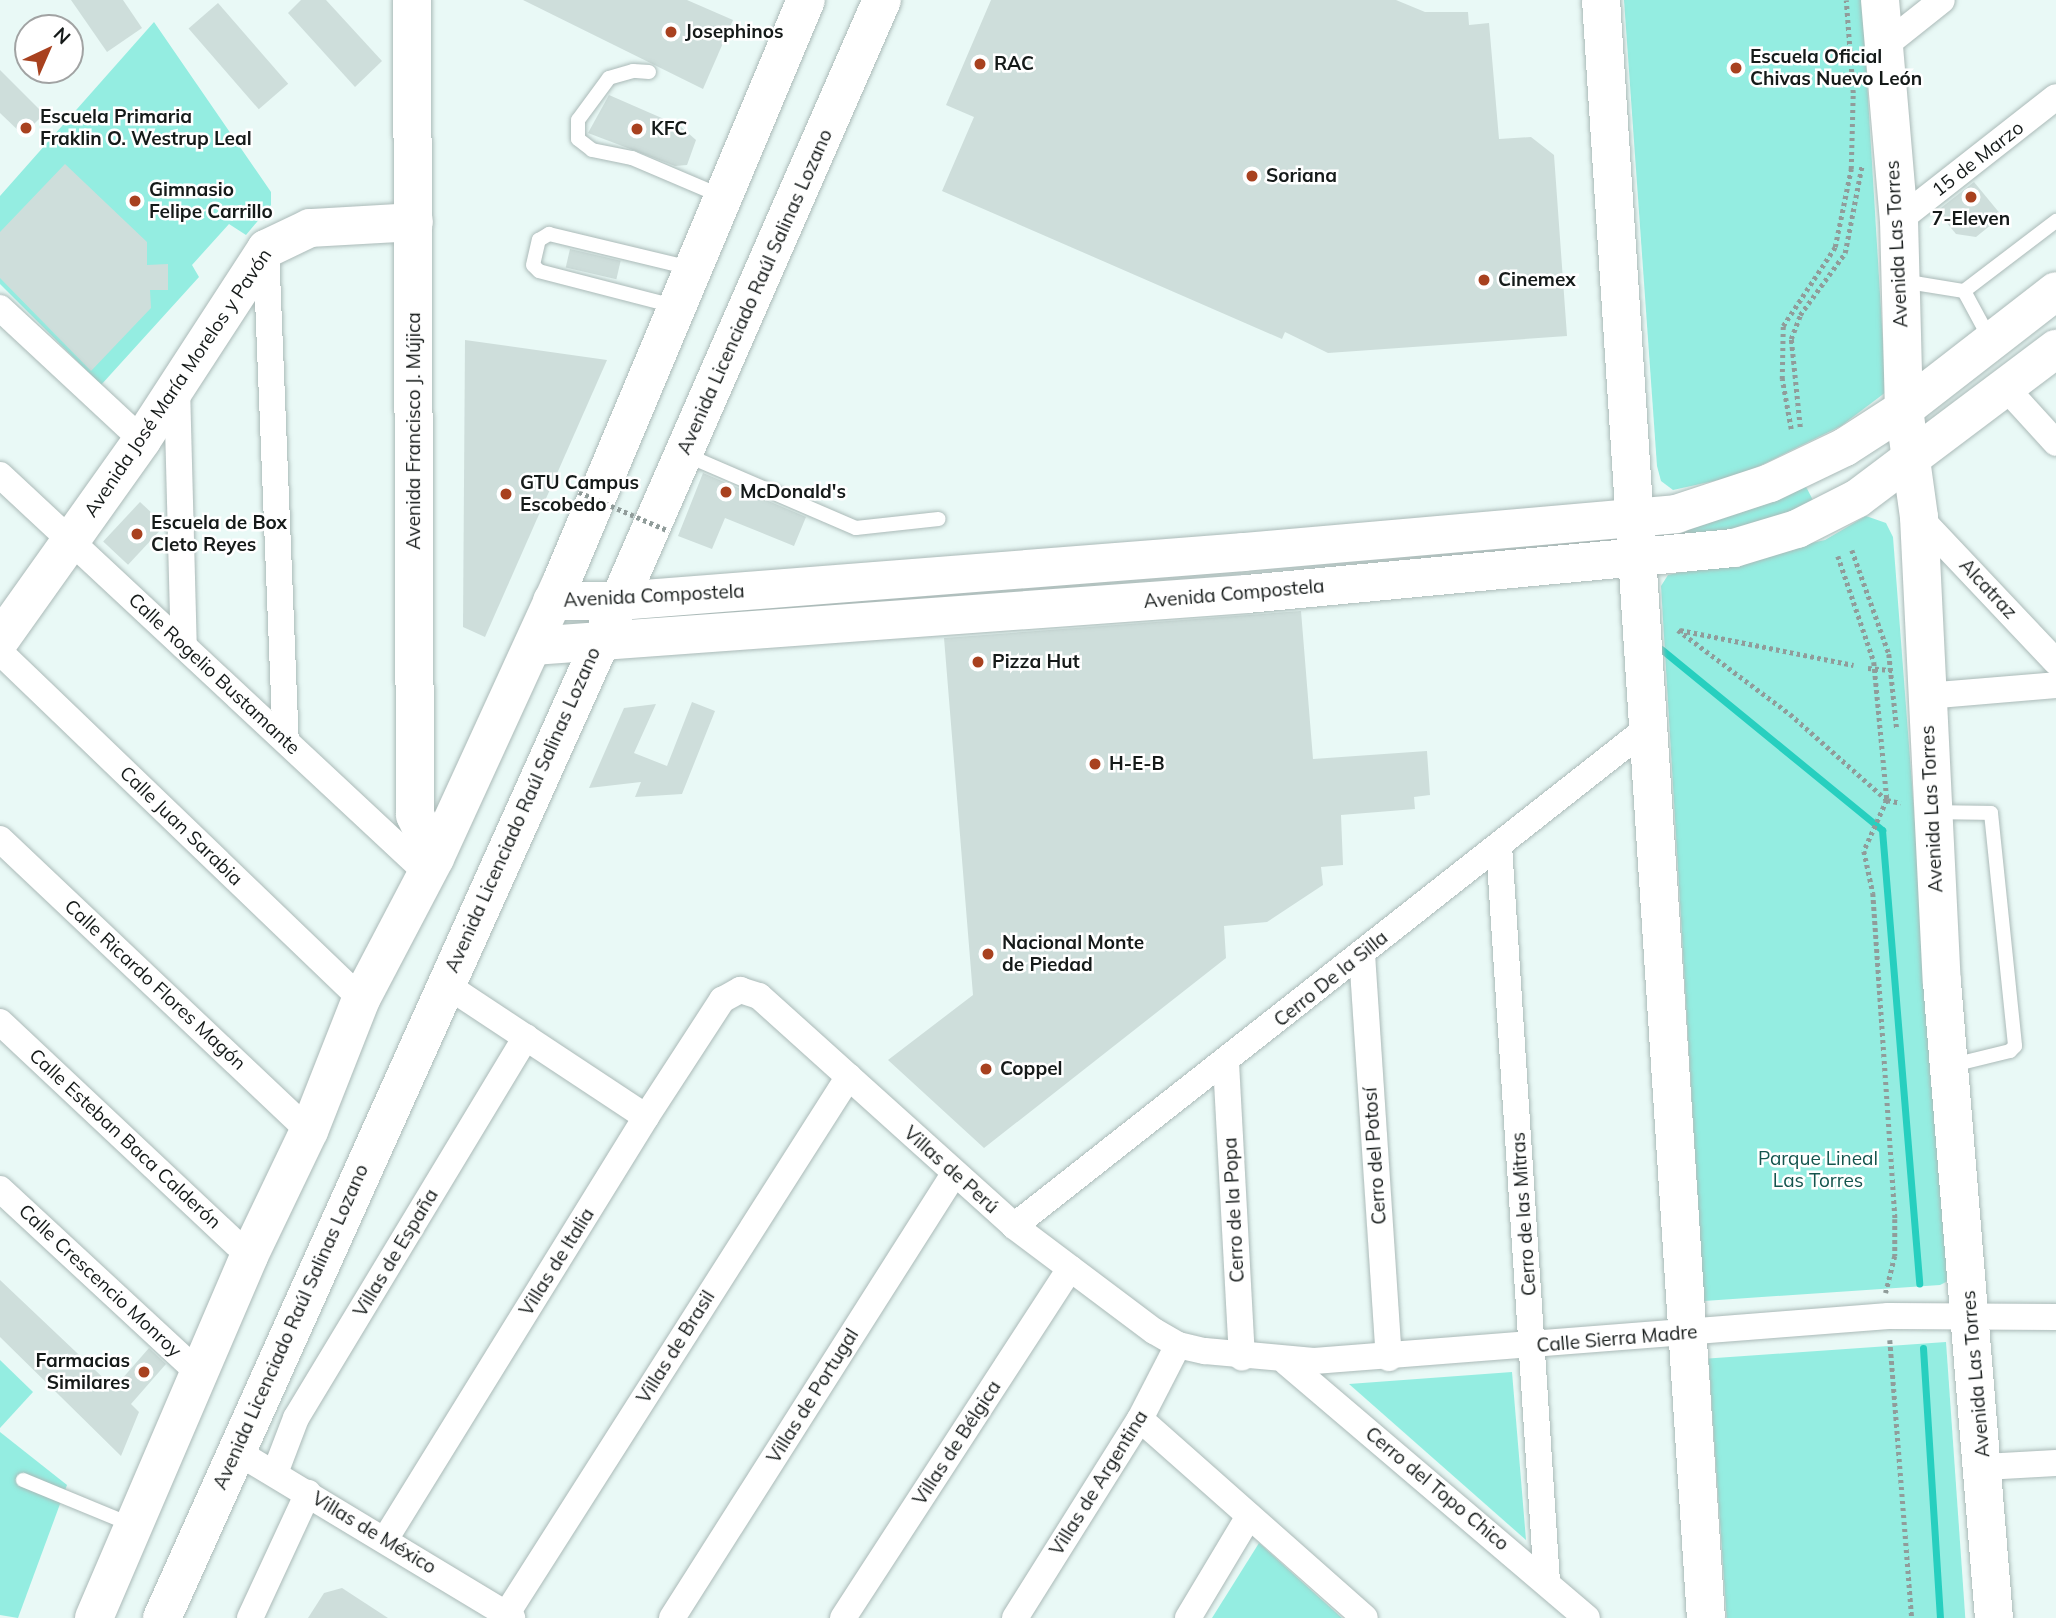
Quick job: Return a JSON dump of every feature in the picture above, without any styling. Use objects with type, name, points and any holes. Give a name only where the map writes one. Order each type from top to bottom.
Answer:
[{"type":"street","name":"Avenida Francisco J. Mújica","points":[[412,0],[415,815],[431,866]]},
{"type":"street","points":[[94,1618],[249,1256],[309,1131],[361,999],[431,866],[533,646],[674,306],[806,0]]},
{"type":"street","name":"Avenida Licenciado Raúl Salinas Lozano","points":[[162,1618],[234,1450],[619,601],[882,0]]},
{"type":"street","points":[[1601,0],[1632,520],[1706,1618]]},
{"type":"street","name":"Avenida Las Torres","points":[[1880,0],[1871,49],[1899,220],[1904,409],[1919,517],[1926,696],[1917,808],[1949,1066],[1984,1467],[1994,1618]]},
{"type":"street","points":[[1871,49],[1942,0]]},
{"type":"street","name":"15 de Marzo","points":[[1899,220],[2056,97]]},
{"type":"street","name":"Avenida José María Morelos y Pavón","points":[[0,640],[142,440],[266,249],[310,228],[414,222]]},
{"type":"street","points":[[266,249],[286,741]]},
{"type":"street","name":"Avenida Compostela","points":[[552,601],[619,601],[1632,520],[1712,505],[1770,484],[1845,447],[1904,409],[2056,292]]},
{"type":"street","points":[[0,308],[142,440]]},
{"type":"street","name":"Avenida Compostela","points":[[533,646],[1247,594],[1713,552],[1797,529],[1858,498],[1912,461],[2056,349]]},
{"type":"street","points":[[177,387],[184,646]]},
{"type":"street","points":[[2006,388],[2056,443]]},
{"type":"street","name":"Calle Rogelio Bustamante","points":[[0,475],[286,741],[431,866]]},
{"type":"street","name":"Alcatraz","points":[[1919,517],[2056,662]]},
{"type":"street","points":[[1244,552],[1247,594]]},
{"type":"street","points":[[992,571],[997,611]]},
{"type":"street","name":"Calle Juan Sarabia","points":[[0,652],[361,999]]},
{"type":"street","points":[[1926,696],[2056,685]]},
{"type":"street","name":"Cerro De la Silla","points":[[1014,1226],[1226,1063],[1646,729]]},
{"type":"street","name":"Calle Ricardo Flores Magón","points":[[0,839],[309,1131]]},
{"type":"street","name":"Cerro de las Mitras","points":[[1499,846],[1547,1582]]},
{"type":"street","name":"Cerro del Potosí","points":[[1362,954],[1389,1358]]},
{"type":"street","points":[[445,984],[646,1117]]},
{"type":"street","name":"Villas de Perú","points":[[733,990],[759,996],[1014,1226],[1178,1345]]},
{"type":"street","name":"Villas de Italia","points":[[386,1538],[646,1117],[722,1000],[733,990]]},
{"type":"street","name":"Calle Esteban Baca Calderón","points":[[0,1022],[249,1256]]},
{"type":"street","name":"Villas de España","points":[[275,1473],[296,1418],[526,1037]]},
{"type":"street","name":"Cerro de la Popa","points":[[1226,1063],[1242,1358]]},
{"type":"street","name":"Villas de Brasil","points":[[508,1617],[849,1076]]},
{"type":"street","name":"Villas de Portugal","points":[[672,1618],[954,1174]]},
{"type":"street","name":"Calle Crescencio Monroy","points":[[0,1189],[199,1373]]},
{"type":"street","name":"Villas de Bélgica","points":[[844,1618],[1070,1268]]},
{"type":"street","name":"Calle Sierra Madre","points":[[1178,1345],[1242,1358],[1286,1362],[1389,1358],[1899,1315],[1946,1314],[1972,1320],[2056,1317]]},
{"type":"street","name":"Villas de Argentina","points":[[1015,1618],[1140,1419],[1178,1345]]},
{"type":"street","name":"Cerro del Topo Chico","points":[[1286,1362],[1587,1618]]},
{"type":"street","points":[[1140,1419],[1365,1618]]},
{"type":"street","name":"Villas de México","points":[[234,1450],[386,1538],[508,1617]]},
{"type":"street","points":[[1984,1467],[2056,1463]]},
{"type":"street","points":[[250,1618],[309,1493]]},
{"type":"street","points":[[1188,1618],[1249,1516]]},
{"type":"lane","points":[[649,72],[633,71],[608,79],[578,120],[578,139],[592,150],[632,158],[721,196]]},
{"type":"lane","points":[[1901,280],[1964,291],[2056,221]]},
{"type":"lane","points":[[674,306],[539,271],[533,265],[539,240],[549,234],[691,268]]},
{"type":"lane","points":[[1964,291],[1992,341]]},
{"type":"lane","points":[[684,453],[856,528],[939,519]]},
{"type":"lane","points":[[770,629],[788,587]]},
{"type":"lane","points":[[1917,808],[1991,814],[2015,1046],[2010,1051],[1949,1066]]},
{"type":"lane","points":[[23,1480],[133,1526]]},
{"type":"path","points":[[1791,429],[1782,369],[1783,326],[1835,247],[1851,169],[1854,117],[1846,0]]},
{"type":"path","points":[[1861,90],[1871,49]]},
{"type":"path","points":[[1800,427],[1791,339],[1800,316],[1845,253],[1863,161]]},
{"type":"path","points":[[579,492],[669,531]]},
{"type":"path","points":[[1838,556],[1875,669],[1887,800],[1884,816],[1864,851],[1873,893],[1896,1245],[1886,1292]]},
{"type":"path","points":[[1668,628],[1853,665]]},
{"type":"path","points":[[1678,630],[1790,714],[1887,800],[1917,808]]},
{"type":"path","points":[[1868,668],[1887,670]]},
{"type":"path","points":[[1890,1341],[1912,1618]]},
{"type":"green space","points":[[1624,0],[1862,0],[1886,392],[1841,426],[1741,475],[1673,490],[1661,481],[1657,466]]},
{"type":"green space","name":"Gimnasio Felipe Carrillo","points":[[154,22],[271,192],[271,205],[246,235],[229,224],[192,265],[199,277],[101,385],[0,284],[0,196]]},
{"type":"green space","points":[[1803,481],[1816,506],[1776,520],[1661,544],[1659,532]]},
{"type":"green space","name":"Parque Lineal Las Torres","points":[[1866,516],[1886,523],[1893,537],[1950,1280],[1940,1285],[1704,1301],[1661,586],[1668,575],[1825,540]]},
{"type":"green space","points":[[1946,1342],[1965,1618],[1727,1618],[1709,1359]]},
{"type":"green space","points":[[0,1360],[33,1392],[0,1428]]},
{"type":"green space","points":[[1512,1372],[1526,1540],[1349,1384]]},
{"type":"green space","points":[[0,1432],[67,1485],[18,1618],[0,1615]]},
{"type":"green space","points":[[1259,1543],[1342,1618],[1212,1618]]},
{"type":"building","points":[[71,0],[123,0],[142,28],[107,52],[84,19],[84,14],[81,14]]},
{"type":"building","points":[[301,0],[326,0],[382,61],[355,87],[288,13]]},
{"type":"building","points":[[523,0],[687,0],[733,20],[703,89]]},
{"type":"building","name":"Soriana","points":[[991,0],[1396,0],[1425,12],[1468,12],[1469,25],[1489,23],[1499,139],[1531,137],[1554,155],[1567,336],[1328,353],[1285,332],[1282,339],[942,191],[974,117],[946,105]]},
{"type":"building","points":[[218,3],[288,84],[259,109],[189,29]]},
{"type":"building","points":[[0,70],[44,114],[23,135],[0,113]]},
{"type":"building","name":"KFC","points":[[609,95],[680,126],[696,140],[687,165],[675,166],[588,133]]},
{"type":"building","points":[[65,164],[147,242],[147,265],[168,264],[168,290],[150,290],[151,308],[91,371],[0,278],[0,232]]},
{"type":"building","name":"7-Eleven","points":[[1974,182],[2002,216],[1976,237],[1956,234],[1937,211]]},
{"type":"building","points":[[570,249],[621,261],[616,279],[566,268]]},
{"type":"building","name":"GTU Campus Escobedo","points":[[465,340],[607,360],[485,637],[463,627]]},
{"type":"building","name":"McDonald's","points":[[703,473],[806,517],[794,546],[725,518],[712,549],[678,536]]},
{"type":"building","name":"Escuela de Box Cleto Reyes","points":[[140,502],[165,525],[128,565],[103,541]]},
{"type":"building","points":[[1301,611],[1313,759],[1427,751],[1430,795],[1414,797],[1415,809],[1341,815],[1343,865],[1321,867],[1323,885],[1267,922],[1224,926],[1226,958],[984,1148],[888,1060],[973,995],[944,638]]},
{"type":"building","points":[[692,702],[715,711],[682,794],[635,797],[641,782],[589,788],[624,708],[656,704],[634,753],[667,766]]},
{"type":"building","points":[[0,1280],[114,1388],[149,1348],[166,1364],[131,1404],[139,1412],[121,1456],[0,1337]]},
{"type":"building","points":[[342,1588],[388,1618],[308,1618],[324,1593]]},
{"type":"waterway","points":[[1661,649],[1882,830],[1919,1283]]},
{"type":"waterway","points":[[1923,1348],[1940,1618]]},
{"type":"place","name":"Josephinos","points":[[671,32]]},
{"type":"place","name":"RAC","points":[[980,64]]},
{"type":"place","name":"Escuela Oficial Chivas Nuevo León","points":[[1736,68]]},
{"type":"place","name":"Escuela Primaria Fraklin O. Westrup Leal","points":[[26,128]]},
{"type":"place","name":"KFC","points":[[637,129]]},
{"type":"place","name":"Soriana","points":[[1252,176]]},
{"type":"place","name":"7-Eleven","points":[[1971,197]]},
{"type":"place","name":"Gimnasio Felipe Carrillo","points":[[135,201]]},
{"type":"place","name":"Cinemex","points":[[1484,280]]},
{"type":"place","name":"McDonald's","points":[[726,492]]},
{"type":"place","name":"GTU Campus Escobedo","points":[[506,494]]},
{"type":"place","name":"Escuela de Box Cleto Reyes","points":[[137,534]]},
{"type":"place","name":"Pizza Hut","points":[[978,662]]},
{"type":"place","name":"H-E-B","points":[[1095,764]]},
{"type":"place","name":"Nacional Monte de Piedad","points":[[988,954]]},
{"type":"place","name":"Coppel","points":[[986,1069]]},
{"type":"place","name":"Farmacias Similares","points":[[144,1372]]}]
